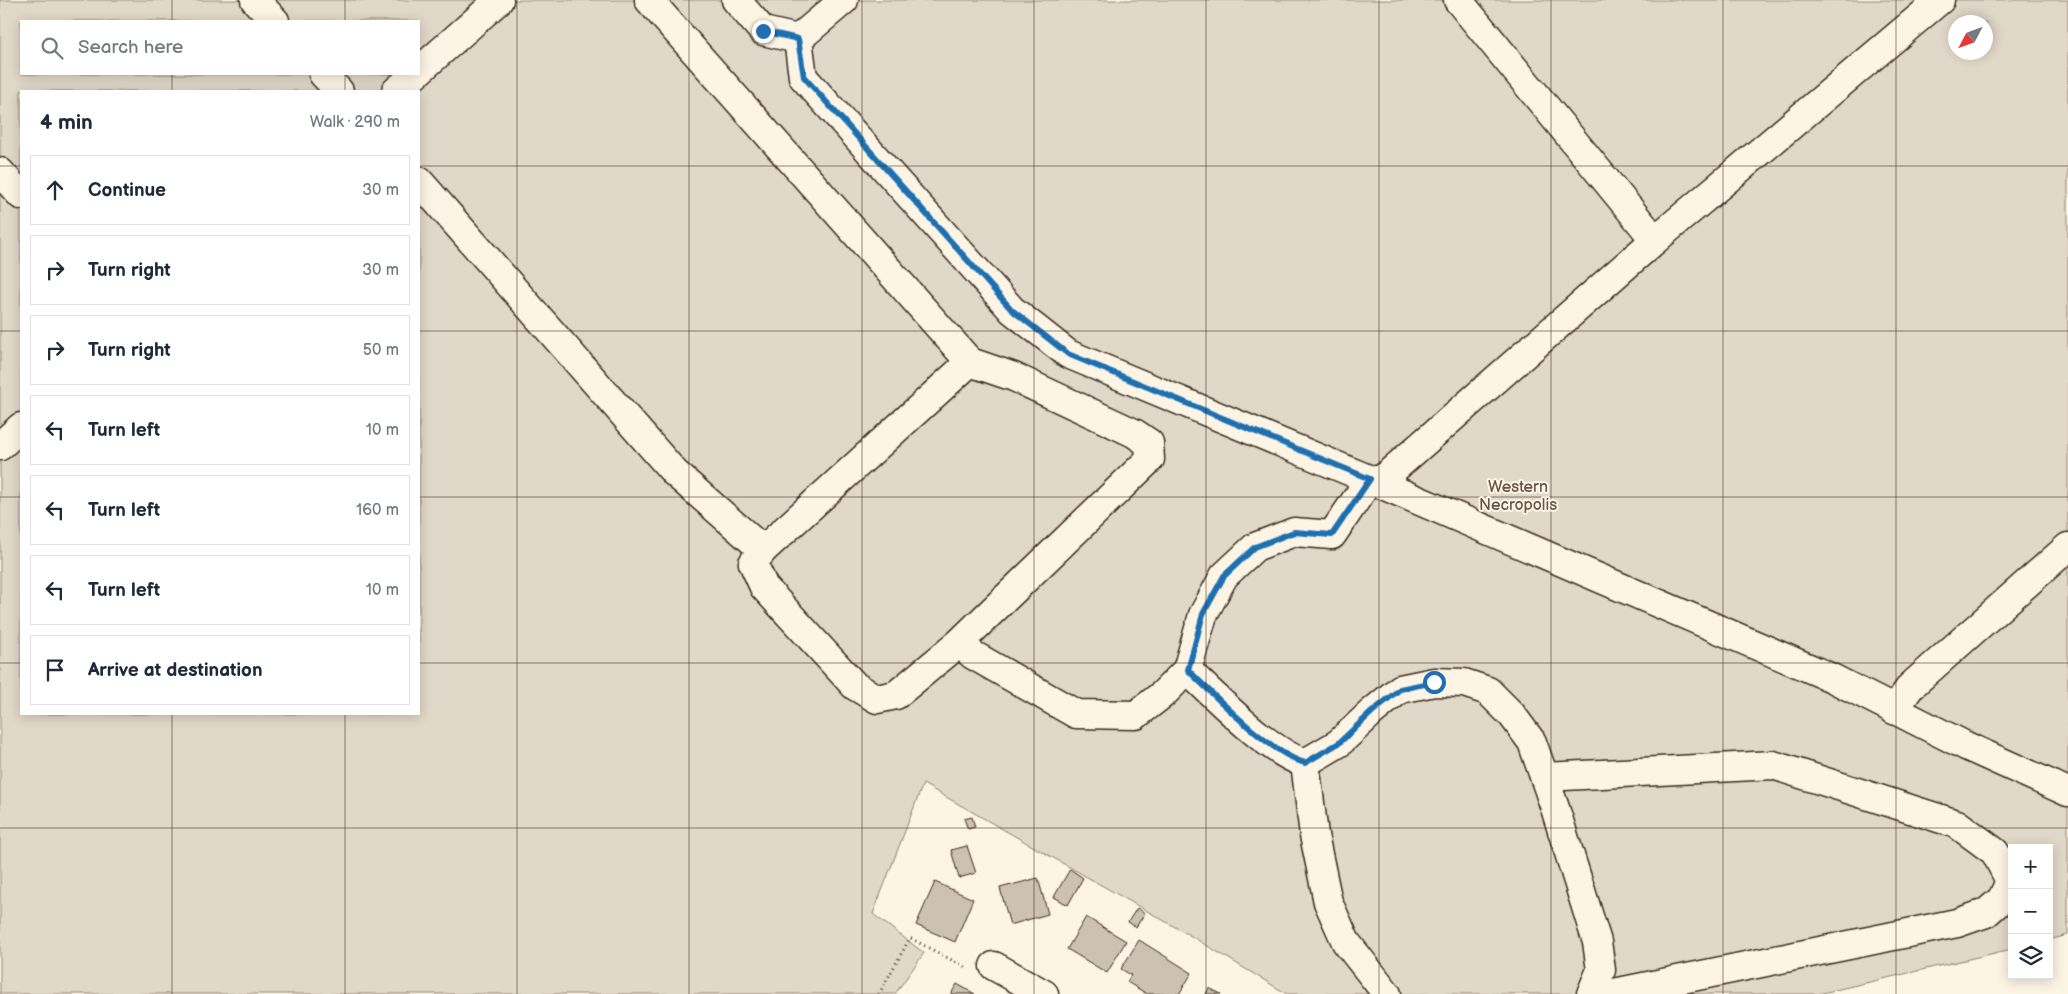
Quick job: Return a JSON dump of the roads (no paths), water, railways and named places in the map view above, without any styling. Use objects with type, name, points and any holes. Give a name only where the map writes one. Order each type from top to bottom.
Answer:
[{"type":"street","points":[[255,0],[274,20]]},
{"type":"street","points":[[420,70],[499,0]]},
{"type":"street","points":[[649,0],[970,362],[1014,377],[1134,433],[1150,443],[1150,459],[959,643],[896,695],[877,698],[855,686],[764,587],[753,563],[763,550],[970,362]]},
{"type":"street","points":[[736,0],[763,31],[798,39]]},
{"type":"street","points":[[798,39],[844,0]]},
{"type":"street","points":[[1458,0],[1655,240]]},
{"type":"street","points":[[959,643],[973,654],[1076,714],[1136,715],[1164,694],[1188,670],[1203,614],[1224,576],[1255,547],[1294,532],[1332,535],[1374,481],[1655,240],[1940,0]]},
{"type":"street","points":[[798,39],[804,77],[1012,310],[1068,354],[1374,481],[1832,678],[1966,746],[2068,792]]},
{"type":"street","points":[[324,75],[338,90]]},
{"type":"street","points":[[397,90],[415,75]]},
{"type":"street","points":[[0,172],[20,194]]},
{"type":"street","points":[[420,182],[675,473],[763,550]]},
{"type":"street","points":[[0,446],[20,428]]},
{"type":"street","points":[[1894,710],[1911,686],[2068,547]]},
{"type":"street","points":[[1188,670],[1263,738],[1292,760],[1305,763],[1339,743],[1400,689],[1434,682],[1464,683],[1488,691],[1512,715],[1532,742],[1544,777],[1597,942],[1601,970],[1590,994]]},
{"type":"street","points":[[1305,763],[1314,836],[1328,902],[1346,942],[1387,994]]},
{"type":"street","points":[[1544,777],[1772,765],[1957,824],[1995,852],[2010,881],[2002,899],[1986,913],[1957,922],[1608,994]]},
{"type":"street","points":[[994,966],[1044,994]]},
{"type":"park label","name":"Western Necropolis","points":[[1518,496]]}]
